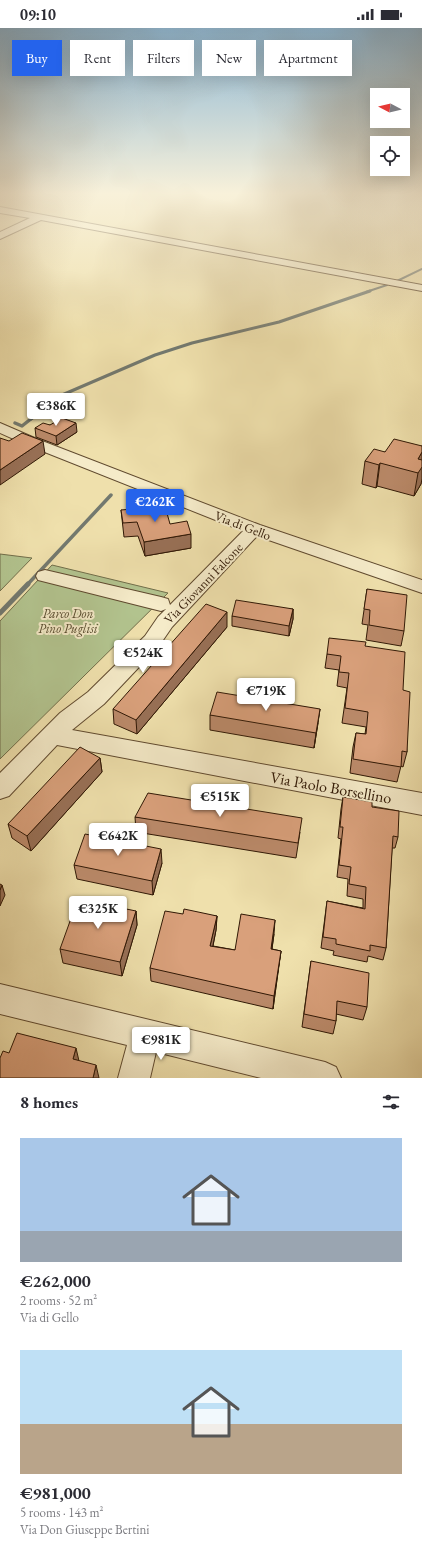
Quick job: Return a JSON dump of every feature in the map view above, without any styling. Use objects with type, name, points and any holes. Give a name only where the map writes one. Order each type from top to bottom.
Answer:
[{"type":"street","points":[[175,242],[422,288]]},
{"type":"street","name":"Via di Gello","points":[[0,426],[32,442],[254,529],[422,587]]},
{"type":"street","name":"Via Giovanni Falcone","points":[[0,789],[68,719],[96,698],[152,641],[165,622],[254,529]]},
{"type":"street","points":[[45,576],[161,604]]},
{"type":"street","name":"Via Paolo Borsellino","points":[[52,735],[422,804]]},
{"type":"street","points":[[0,999],[325,1078]]},
{"type":"street","points":[[134,1078],[146,1034]]},
{"type":"green space","points":[[0,554],[32,558],[0,591]]},
{"type":"green space","name":"Parco Don Pino Puglisi","points":[[52,565],[168,593],[0,759],[0,621]]},
{"type":"building","points":[[62,418],[76,423],[56,436],[35,428],[43,423],[50,425]]},
{"type":"building","points":[[22,433],[43,441],[0,470],[0,438],[9,441]]},
{"type":"building","points":[[394,439],[422,446],[422,452],[418,459],[422,460],[422,467],[418,473],[380,463],[379,465],[365,461],[374,449],[385,452]]},
{"type":"building","points":[[165,506],[170,524],[187,521],[191,534],[144,542],[137,522],[123,523],[121,510]]},
{"type":"building","points":[[367,589],[407,595],[404,631],[369,625],[370,610],[364,609]]},
{"type":"building","points":[[236,600],[293,609],[289,626],[232,616]]},
{"type":"building","points":[[206,604],[227,612],[136,720],[113,709]]},
{"type":"building","points":[[329,638],[366,642],[365,646],[405,652],[403,690],[410,692],[407,752],[402,751],[401,767],[353,759],[356,733],[366,734],[368,712],[345,708],[349,673],[339,672],[341,656],[327,654]]},
{"type":"building","points":[[217,692],[320,709],[316,733],[210,715]]},
{"type":"building","points":[[80,747],[100,758],[27,836],[8,824]]},
{"type":"building","points":[[148,793],[302,818],[298,843],[135,817]]},
{"type":"building","points":[[343,797],[372,802],[372,807],[399,811],[398,837],[393,836],[386,948],[370,945],[370,951],[336,944],[336,939],[323,937],[327,901],[365,909],[366,887],[349,884],[351,867],[339,865],[343,827],[340,827]]},
{"type":"building","points":[[85,834],[161,849],[152,881],[74,865]]},
{"type":"building","points":[[78,899],[136,911],[120,962],[60,949]]},
{"type":"building","points":[[184,909],[217,916],[210,946],[235,950],[241,914],[275,920],[271,949],[281,951],[274,996],[150,968],[165,911],[183,914]]},
{"type":"building","points":[[311,961],[369,973],[367,1007],[337,1001],[336,1021],[304,1014]]},
{"type":"building","points":[[17,1033],[76,1048],[73,1059],[96,1065],[93,1078],[0,1078],[0,1058],[3,1051],[9,1053]]},
{"type":"waterway","points":[[397,281],[422,269]]},
{"type":"waterway","points":[[366,292],[387,285]]},
{"type":"waterway","points":[[31,419],[62,395],[155,355],[192,343],[279,322],[370,291]]},
{"type":"waterway","points":[[15,423],[22,426],[32,418]]},
{"type":"waterway","points":[[27,585],[111,495]]},
{"type":"waterway","points":[[0,613],[28,584]]}]
